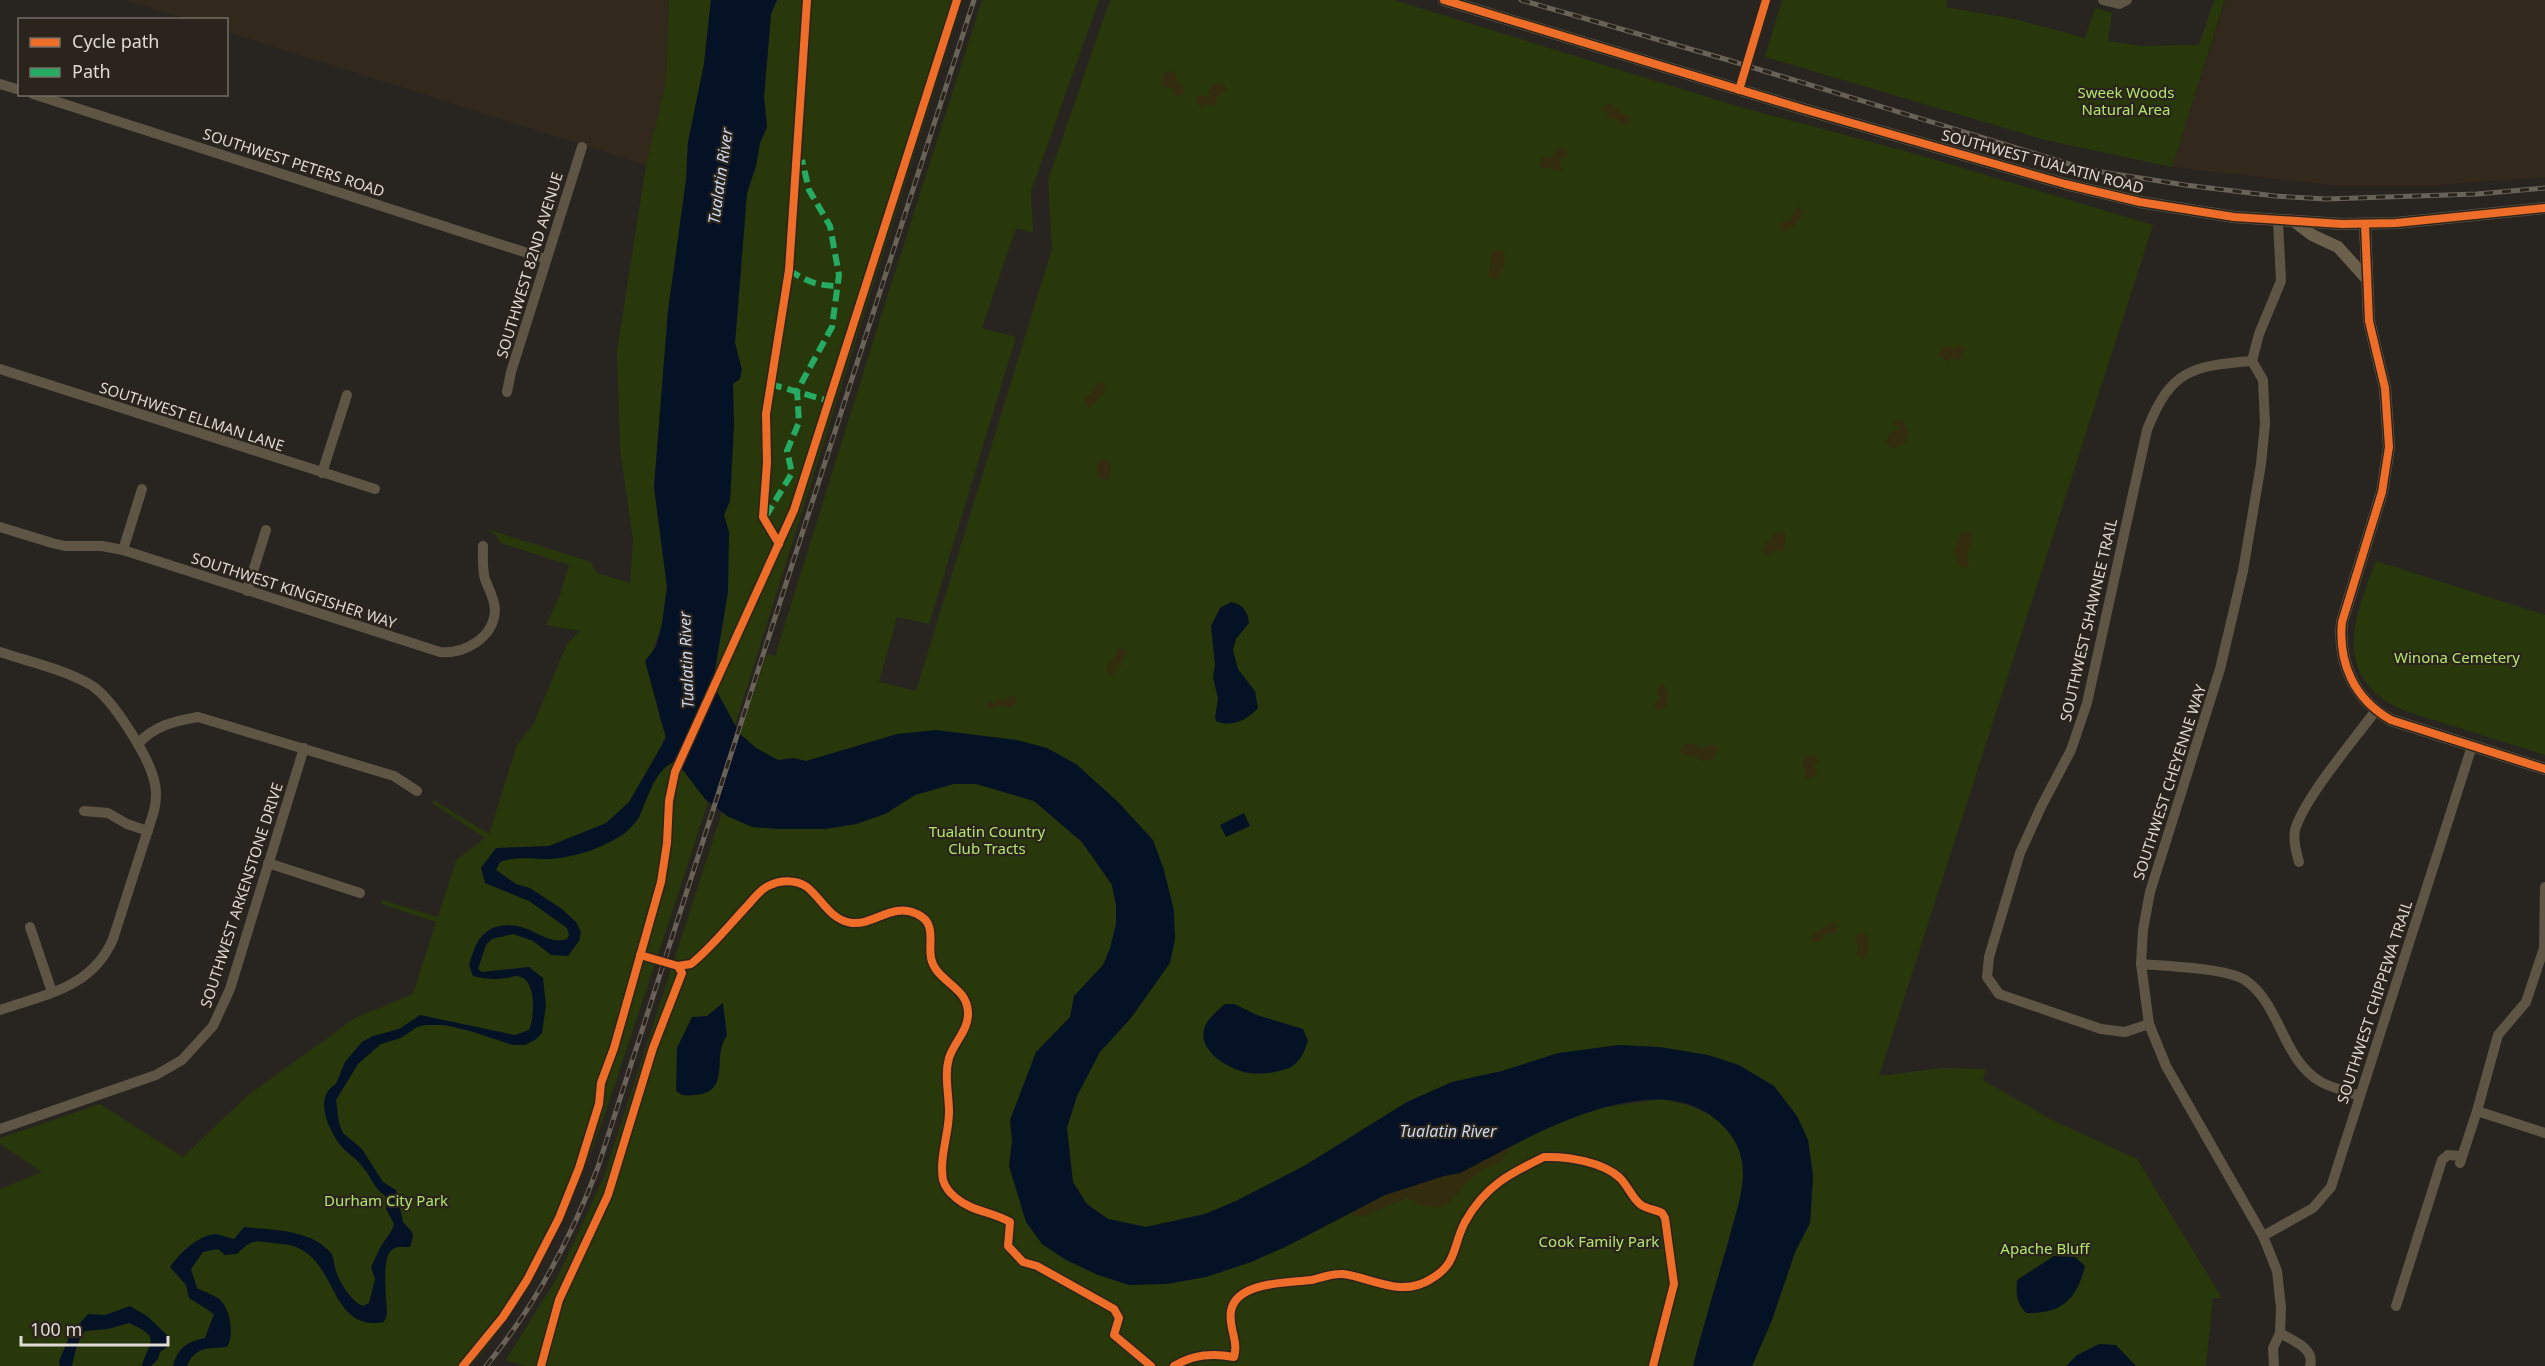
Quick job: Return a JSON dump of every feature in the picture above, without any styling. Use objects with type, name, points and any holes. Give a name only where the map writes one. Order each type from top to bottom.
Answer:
[{"type":"main road","name":"SOUTHWEST TUALATIN ROAD","points":[[1444,0],[1739,90],[2103,194],[2209,214],[2295,222],[2396,223],[2545,208]]},
{"type":"main road","points":[[2295,222],[2312,236],[2338,247],[2366,277]]},
{"type":"main road","points":[[2365,224],[2366,277],[2371,336],[2388,406],[2390,447],[2382,492],[2345,607],[2341,640],[2348,675],[2363,698],[2376,710],[2398,723],[2545,769]]},
{"type":"street","points":[[1739,90],[1766,0]]},
{"type":"street","points":[[2103,0],[2119,4],[2126,0]]},
{"type":"street","points":[[0,84],[18,89]]},
{"type":"street","name":"SOUTHWEST PETERS ROAD","points":[[39,96],[546,259]]},
{"type":"street","name":"SOUTHWEST 82ND AVENUE","points":[[507,392],[511,372],[582,147]]},
{"type":"street","points":[[2252,361],[2259,334],[2281,281],[2278,221]]},
{"type":"street","name":"SOUTHWEST CHEYENNE WAY","points":[[2252,361],[2264,380],[2265,424],[2261,464],[2243,571],[2220,669],[2150,892],[2143,930],[2141,964],[2149,1024],[2166,1066],[2263,1236],[2277,1271],[2281,1308],[2280,1333],[2273,1348],[2274,1366]]},
{"type":"street","name":"SOUTHWEST SHAWNEE TRAIL","points":[[2149,1024],[2125,1032],[2101,1029],[1999,994],[1987,978],[1989,957],[2020,853],[2071,750],[2087,703],[2147,430],[2154,413],[2163,395],[2185,374],[2200,367],[2252,361]]},
{"type":"street","name":"SOUTHWEST ELLMAN LANE","points":[[0,369],[322,474],[375,489]]},
{"type":"street","points":[[322,474],[347,395]]},
{"type":"street","points":[[123,550],[142,489]]},
{"type":"street","name":"SOUTHWEST KINGFISHER WAY","points":[[0,527],[58,545],[102,546],[123,550],[440,652],[451,652],[474,644],[492,624],[495,610],[484,577],[483,546]]},
{"type":"street","points":[[248,591],[266,530]]},
{"type":"street","points":[[0,652],[93,686],[107,701],[138,744],[150,768],[156,790],[154,811],[109,948],[97,965],[82,980],[0,1010]]},
{"type":"street","points":[[2299,862],[2295,845],[2295,830],[2306,806],[2376,710]]},
{"type":"street","points":[[138,744],[147,734],[172,722],[198,717],[394,776],[417,790]]},
{"type":"street","name":"SOUTHWEST CHIPPEWA TRAIL","points":[[2263,1236],[2313,1208],[2331,1187],[2472,746]]},
{"type":"street","name":"SOUTHWEST ARKENSTONE DRIVE","points":[[0,1129],[156,1075],[182,1060],[201,1042],[213,1026],[230,989],[304,748]]},
{"type":"street","points":[[84,811],[108,813],[127,824],[148,831]]},
{"type":"street","points":[[268,863],[360,893]]},
{"type":"street","points":[[2396,1306],[2442,1160],[2448,1155],[2461,1159],[2498,1035],[2526,1002],[2544,948],[2545,887]]},
{"type":"street","points":[[30,927],[52,992]]},
{"type":"street","points":[[2141,964],[2222,973],[2244,979],[2261,995],[2299,1061],[2320,1082],[2360,1096]]},
{"type":"street","points":[[2477,1111],[2545,1133]]},
{"type":"street","points":[[2280,1333],[2309,1352],[2312,1358],[2310,1366]]},
{"type":"shaded area","points":[[125,0],[669,0],[666,82],[646,165],[228,32],[228,18],[184,18]]},
{"type":"shaded area","points":[[2226,0],[2545,0],[2545,177],[2441,185],[2329,185],[2172,167]]},
{"type":"green space","name":"Durham City Park","points":[[669,0],[711,0],[704,64],[688,142],[686,180],[668,311],[654,487],[667,587],[662,624],[652,652],[653,686],[660,720],[666,734],[662,743],[708,802],[601,1124],[568,1210],[548,1251],[526,1291],[471,1366],[0,1366],[0,1189],[42,1172],[0,1144],[0,1138],[100,1104],[183,1157],[248,1095],[355,1018],[413,994],[436,922],[381,904],[382,900],[438,917],[456,860],[485,838],[432,803],[434,800],[489,834],[517,745],[533,725],[567,644],[580,631],[546,625],[560,595],[569,565],[501,543],[496,535],[487,529],[591,562],[597,573],[630,583],[633,540],[620,449],[617,351],[646,165],[666,82]]},
{"type":"green space","points":[[777,0],[963,0],[735,725],[716,690],[715,670],[729,532],[723,515],[730,501],[734,425],[733,384],[740,379],[735,343],[747,193],[756,166],[760,143],[767,127],[764,97],[771,14]]},
{"type":"green space","points":[[982,0],[1099,0],[1031,191],[1033,233],[1016,228],[982,328],[1016,337],[929,624],[897,617],[879,682],[916,691],[1052,249],[1048,180],[1110,0],[1394,0],[1740,107],[1909,152],[2153,225],[1879,1076],[1942,1068],[1986,1069],[1983,1080],[2052,1120],[2137,1159],[2222,1298],[2213,1298],[2206,1366],[1752,1366],[1772,1320],[1795,1252],[1810,1223],[1813,1176],[1808,1140],[1797,1116],[1502,1071],[1452,1082],[1407,1102],[1304,1166],[1236,1201],[1205,1214],[1146,1227],[1108,1219],[1087,1204],[1059,1219],[1206,1277],[1251,1262],[1287,1246],[1385,1195],[1460,1173],[1551,1126],[1593,1109],[1662,1099],[1687,1105],[1713,1116],[1730,1133],[1741,1150],[1743,1176],[1739,1204],[1693,1366],[525,1366],[506,1360],[558,1276],[603,1179],[723,809],[825,829],[856,824],[885,814],[915,795],[954,783],[976,784],[1001,790],[1034,801],[1082,842],[1112,885],[1116,905],[1116,924],[1124,900],[1084,840],[1034,799],[903,734],[806,761],[771,757],[740,734],[767,654],[775,656]]},
{"type":"green space","name":"Sweek Woods Natural Area","points":[[1782,0],[1947,0],[1946,7],[2015,19],[2085,38],[2095,8],[2112,13],[2108,41],[2142,46],[2199,45],[2214,0],[2225,0],[2172,167],[2045,140],[1765,57]]},
{"type":"green space","name":"Winona Cemetery","points":[[2376,561],[2545,615],[2545,755],[2405,711],[2381,697],[2366,682],[2357,664],[2354,645],[2355,625]]},
{"type":"sand","points":[[1166,72],[1175,73],[1177,81],[1184,87],[1184,92],[1180,96],[1174,94],[1173,88],[1163,86],[1163,76]]},
{"type":"sand","points":[[1215,83],[1224,84],[1226,90],[1217,97],[1217,103],[1213,106],[1206,104],[1202,107],[1197,104],[1196,99],[1199,95],[1210,98],[1208,92]]},
{"type":"sand","points":[[1608,103],[1630,117],[1629,123],[1624,125],[1607,118],[1608,112],[1602,109]]},
{"type":"sand","points":[[1563,147],[1568,154],[1567,157],[1560,159],[1562,170],[1554,171],[1551,166],[1545,169],[1539,167],[1542,158],[1550,159],[1558,149]]},
{"type":"sand","points":[[1799,206],[1804,212],[1798,222],[1788,231],[1781,230],[1780,224],[1791,219],[1795,209]]},
{"type":"sand","points":[[1495,250],[1504,251],[1505,259],[1501,272],[1493,280],[1487,274],[1490,270],[1491,254]]},
{"type":"sand","points":[[1960,345],[1965,349],[1961,358],[1956,360],[1952,356],[1947,362],[1940,355],[1942,347],[1949,346],[1955,349]]},
{"type":"sand","points":[[1101,382],[1106,387],[1104,395],[1099,395],[1092,407],[1085,406],[1086,396],[1092,393],[1095,385]]},
{"type":"sand","points":[[1895,419],[1904,421],[1908,433],[1905,443],[1892,449],[1886,443],[1890,432],[1900,430],[1894,424]]},
{"type":"sand","points":[[1104,459],[1110,464],[1111,476],[1105,481],[1097,477],[1099,473],[1096,470],[1098,461]]},
{"type":"sand","points":[[1778,531],[1784,532],[1786,538],[1783,551],[1773,551],[1769,556],[1762,550]]},
{"type":"sand","points":[[1962,531],[1971,533],[1967,557],[1969,565],[1964,569],[1957,563],[1954,550]]},
{"type":"sand","points":[[1118,648],[1126,650],[1126,656],[1122,659],[1122,666],[1115,664],[1116,672],[1111,675],[1107,673],[1107,667]]},
{"type":"sand","points":[[1659,684],[1665,686],[1668,695],[1665,708],[1659,711],[1655,708],[1656,700],[1660,699],[1656,694]]},
{"type":"sand","points":[[1013,696],[1017,701],[1013,707],[999,706],[989,709],[985,707],[988,701],[994,703],[997,699],[1006,700],[1007,697]]},
{"type":"sand","points":[[1685,744],[1696,744],[1701,749],[1706,745],[1714,745],[1717,747],[1714,759],[1702,761],[1692,755],[1684,756],[1680,750]]},
{"type":"sand","points":[[1806,755],[1814,756],[1818,762],[1813,767],[1818,773],[1810,779],[1806,778],[1803,763]]},
{"type":"sand","points":[[1834,921],[1838,927],[1835,934],[1826,934],[1820,941],[1813,943],[1810,936]]},
{"type":"sand","points":[[1861,931],[1869,938],[1865,958],[1862,959],[1856,954],[1859,946],[1855,942],[1856,935]]},
{"type":"sand","points":[[1511,1147],[1502,1156],[1503,1161],[1483,1170],[1471,1179],[1443,1206],[1423,1205],[1407,1198],[1362,1217],[1348,1214],[1385,1195],[1460,1173]]},
{"type":"water","name":"Tualatin River","points":[[711,0],[777,0],[771,14],[764,97],[767,127],[760,143],[756,166],[747,193],[735,343],[742,370],[740,379],[733,384],[734,425],[730,501],[724,515],[729,532],[728,592],[715,670],[716,690],[740,734],[756,748],[778,760],[794,758],[806,761],[897,734],[936,730],[1017,740],[1047,748],[1076,764],[1118,802],[1153,840],[1164,870],[1174,911],[1175,939],[1170,963],[1131,1018],[1100,1052],[1077,1096],[1067,1128],[1073,1182],[1087,1204],[1108,1219],[1146,1227],[1205,1214],[1236,1201],[1304,1166],[1407,1102],[1452,1082],[1502,1071],[1558,1053],[1619,1045],[1660,1047],[1708,1055],[1739,1065],[1774,1086],[1797,1116],[1808,1140],[1813,1176],[1810,1223],[1795,1252],[1772,1320],[1752,1366],[1693,1366],[1739,1200],[1743,1177],[1740,1155],[1735,1141],[1721,1124],[1694,1106],[1662,1100],[1627,1102],[1590,1112],[1519,1142],[1460,1173],[1385,1195],[1287,1246],[1251,1262],[1206,1277],[1167,1284],[1129,1285],[1098,1275],[1066,1260],[1042,1244],[1026,1222],[1009,1166],[1012,1141],[1010,1120],[1036,1052],[1070,1017],[1074,996],[1103,965],[1110,948],[1116,924],[1116,905],[1112,885],[1082,842],[1034,801],[976,784],[954,784],[915,795],[885,814],[856,824],[825,829],[752,827],[727,816],[705,799],[676,761],[668,765],[657,777],[639,817],[625,833],[595,849],[576,855],[550,859],[518,858],[500,862],[496,870],[516,884],[530,888],[562,909],[576,922],[581,932],[579,941],[568,956],[551,955],[533,941],[513,934],[492,939],[486,945],[478,969],[482,972],[529,967],[543,978],[546,1005],[542,1033],[535,1040],[525,1045],[512,1045],[444,1025],[417,1027],[401,1038],[381,1044],[358,1064],[336,1100],[339,1123],[343,1133],[362,1149],[383,1182],[396,1190],[403,1222],[412,1232],[410,1247],[395,1248],[388,1256],[385,1271],[387,1314],[384,1322],[366,1322],[353,1317],[344,1307],[320,1267],[310,1255],[294,1246],[257,1241],[249,1244],[237,1254],[225,1255],[218,1249],[203,1252],[191,1269],[197,1288],[217,1298],[225,1306],[230,1324],[229,1343],[227,1347],[198,1352],[187,1366],[173,1366],[184,1346],[205,1338],[214,1314],[189,1298],[186,1285],[170,1267],[189,1246],[207,1236],[216,1234],[234,1239],[244,1227],[279,1230],[313,1239],[331,1253],[335,1269],[350,1296],[363,1306],[369,1303],[375,1279],[371,1267],[394,1224],[386,1209],[388,1198],[376,1186],[360,1163],[341,1146],[332,1131],[325,1114],[325,1097],[336,1084],[345,1062],[362,1042],[373,1036],[399,1029],[420,1015],[515,1035],[529,1030],[533,998],[528,983],[516,976],[494,979],[473,976],[469,965],[474,949],[483,935],[501,926],[523,928],[555,940],[567,939],[569,935],[567,928],[529,901],[485,883],[481,868],[496,848],[549,846],[606,823],[629,802],[666,738],[645,661],[656,647],[667,587],[654,487],[668,311],[686,180],[688,142],[704,64]]},
{"type":"water","points":[[1231,602],[1242,607],[1248,619],[1249,623],[1236,639],[1233,650],[1238,669],[1255,691],[1258,708],[1244,719],[1227,724],[1216,721],[1215,717],[1218,699],[1213,677],[1215,665],[1211,626],[1220,608]]},
{"type":"water","points":[[1244,813],[1250,826],[1226,837],[1220,825]]},
{"type":"water","points":[[723,1003],[727,1036],[723,1043],[716,1085],[702,1094],[682,1095],[676,1091],[677,1048],[692,1017],[707,1016]]},
{"type":"water","points":[[1225,1004],[1234,1004],[1257,1015],[1303,1029],[1308,1041],[1299,1060],[1285,1069],[1254,1074],[1232,1068],[1215,1057],[1204,1042],[1203,1033],[1208,1021]]},
{"type":"water","points":[[2054,1256],[2075,1257],[2085,1266],[2082,1278],[2072,1296],[2058,1307],[2039,1313],[2026,1313],[2017,1298],[2017,1280]]},
{"type":"water","points":[[130,1306],[147,1316],[167,1335],[167,1347],[160,1352],[158,1359],[151,1366],[142,1366],[150,1344],[150,1336],[129,1323],[108,1329],[85,1331],[78,1343],[72,1366],[60,1366],[59,1361],[71,1333],[88,1314],[105,1315]]},
{"type":"water","points":[[2099,1344],[2116,1345],[2136,1366],[2066,1366],[2077,1355]]},
{"type":"pier","points":[[718,669],[719,685],[679,770],[674,765]]},
{"type":"railway","points":[[486,1366],[536,1296],[564,1246],[598,1167],[974,0]]},
{"type":"railway","points":[[1521,0],[1728,60],[2089,170],[2185,185],[2275,196],[2326,199],[2477,194],[2545,188]]},
{"type":"marked path","points":[[766,516],[792,473],[787,451],[799,422],[797,391],[832,327],[839,275],[830,226],[809,190],[802,160]]},
{"type":"marked path","points":[[789,270],[812,282],[838,286]]},
{"type":"marked path","points":[[770,384],[829,401]]},
{"type":"cycle path","points":[[779,544],[763,517],[767,463],[766,414],[789,270],[807,0]]},
{"type":"cycle path","points":[[463,1366],[503,1317],[527,1280],[559,1218],[579,1168],[599,1104],[601,1083],[614,1048],[661,882],[667,843],[669,801],[675,772],[794,510],[957,0]]},
{"type":"cycle path","points":[[1444,0],[1803,109],[2065,184],[2140,202],[2234,217],[2342,224],[2396,223],[2545,208]]},
{"type":"cycle path","points":[[1739,90],[1766,0]]},
{"type":"cycle path","points":[[2365,224],[2369,321],[2385,388],[2389,447],[2382,492],[2342,622],[2341,637],[2346,665],[2358,691],[2367,702],[2391,720],[2545,769]]},
{"type":"cycle path","points":[[640,955],[678,966],[691,964],[714,943],[760,892],[777,882],[793,882],[807,887],[838,918],[852,923],[860,923],[900,911],[908,911],[923,918],[929,928],[930,952],[934,966],[963,996],[968,1012],[966,1025],[951,1052],[948,1064],[949,1120],[942,1163],[945,1185],[962,1202],[1010,1222],[1008,1246],[1023,1262],[1037,1266],[1114,1309],[1119,1318],[1114,1335],[1151,1366]]},
{"type":"cycle path","points":[[541,1366],[559,1300],[608,1195],[653,1048],[682,973],[678,966]]},
{"type":"cycle path","points":[[1174,1366],[1189,1359],[1204,1356],[1234,1357],[1231,1311],[1235,1301],[1253,1289],[1265,1285],[1311,1280],[1339,1274],[1398,1287],[1409,1287],[1431,1279],[1440,1273],[1450,1261],[1465,1222],[1481,1199],[1499,1182],[1544,1157],[1584,1161],[1613,1172],[1623,1181],[1640,1204],[1662,1213],[1665,1218],[1674,1284],[1653,1366]]},
{"type":"park label","name":"Tualatin Country Club Tracts","points":[[987,840]]},
{"type":"park label","name":"Cook Family Park","points":[[1599,1241]]},
{"type":"park label","name":"Apache Bluff","points":[[2045,1248]]}]
